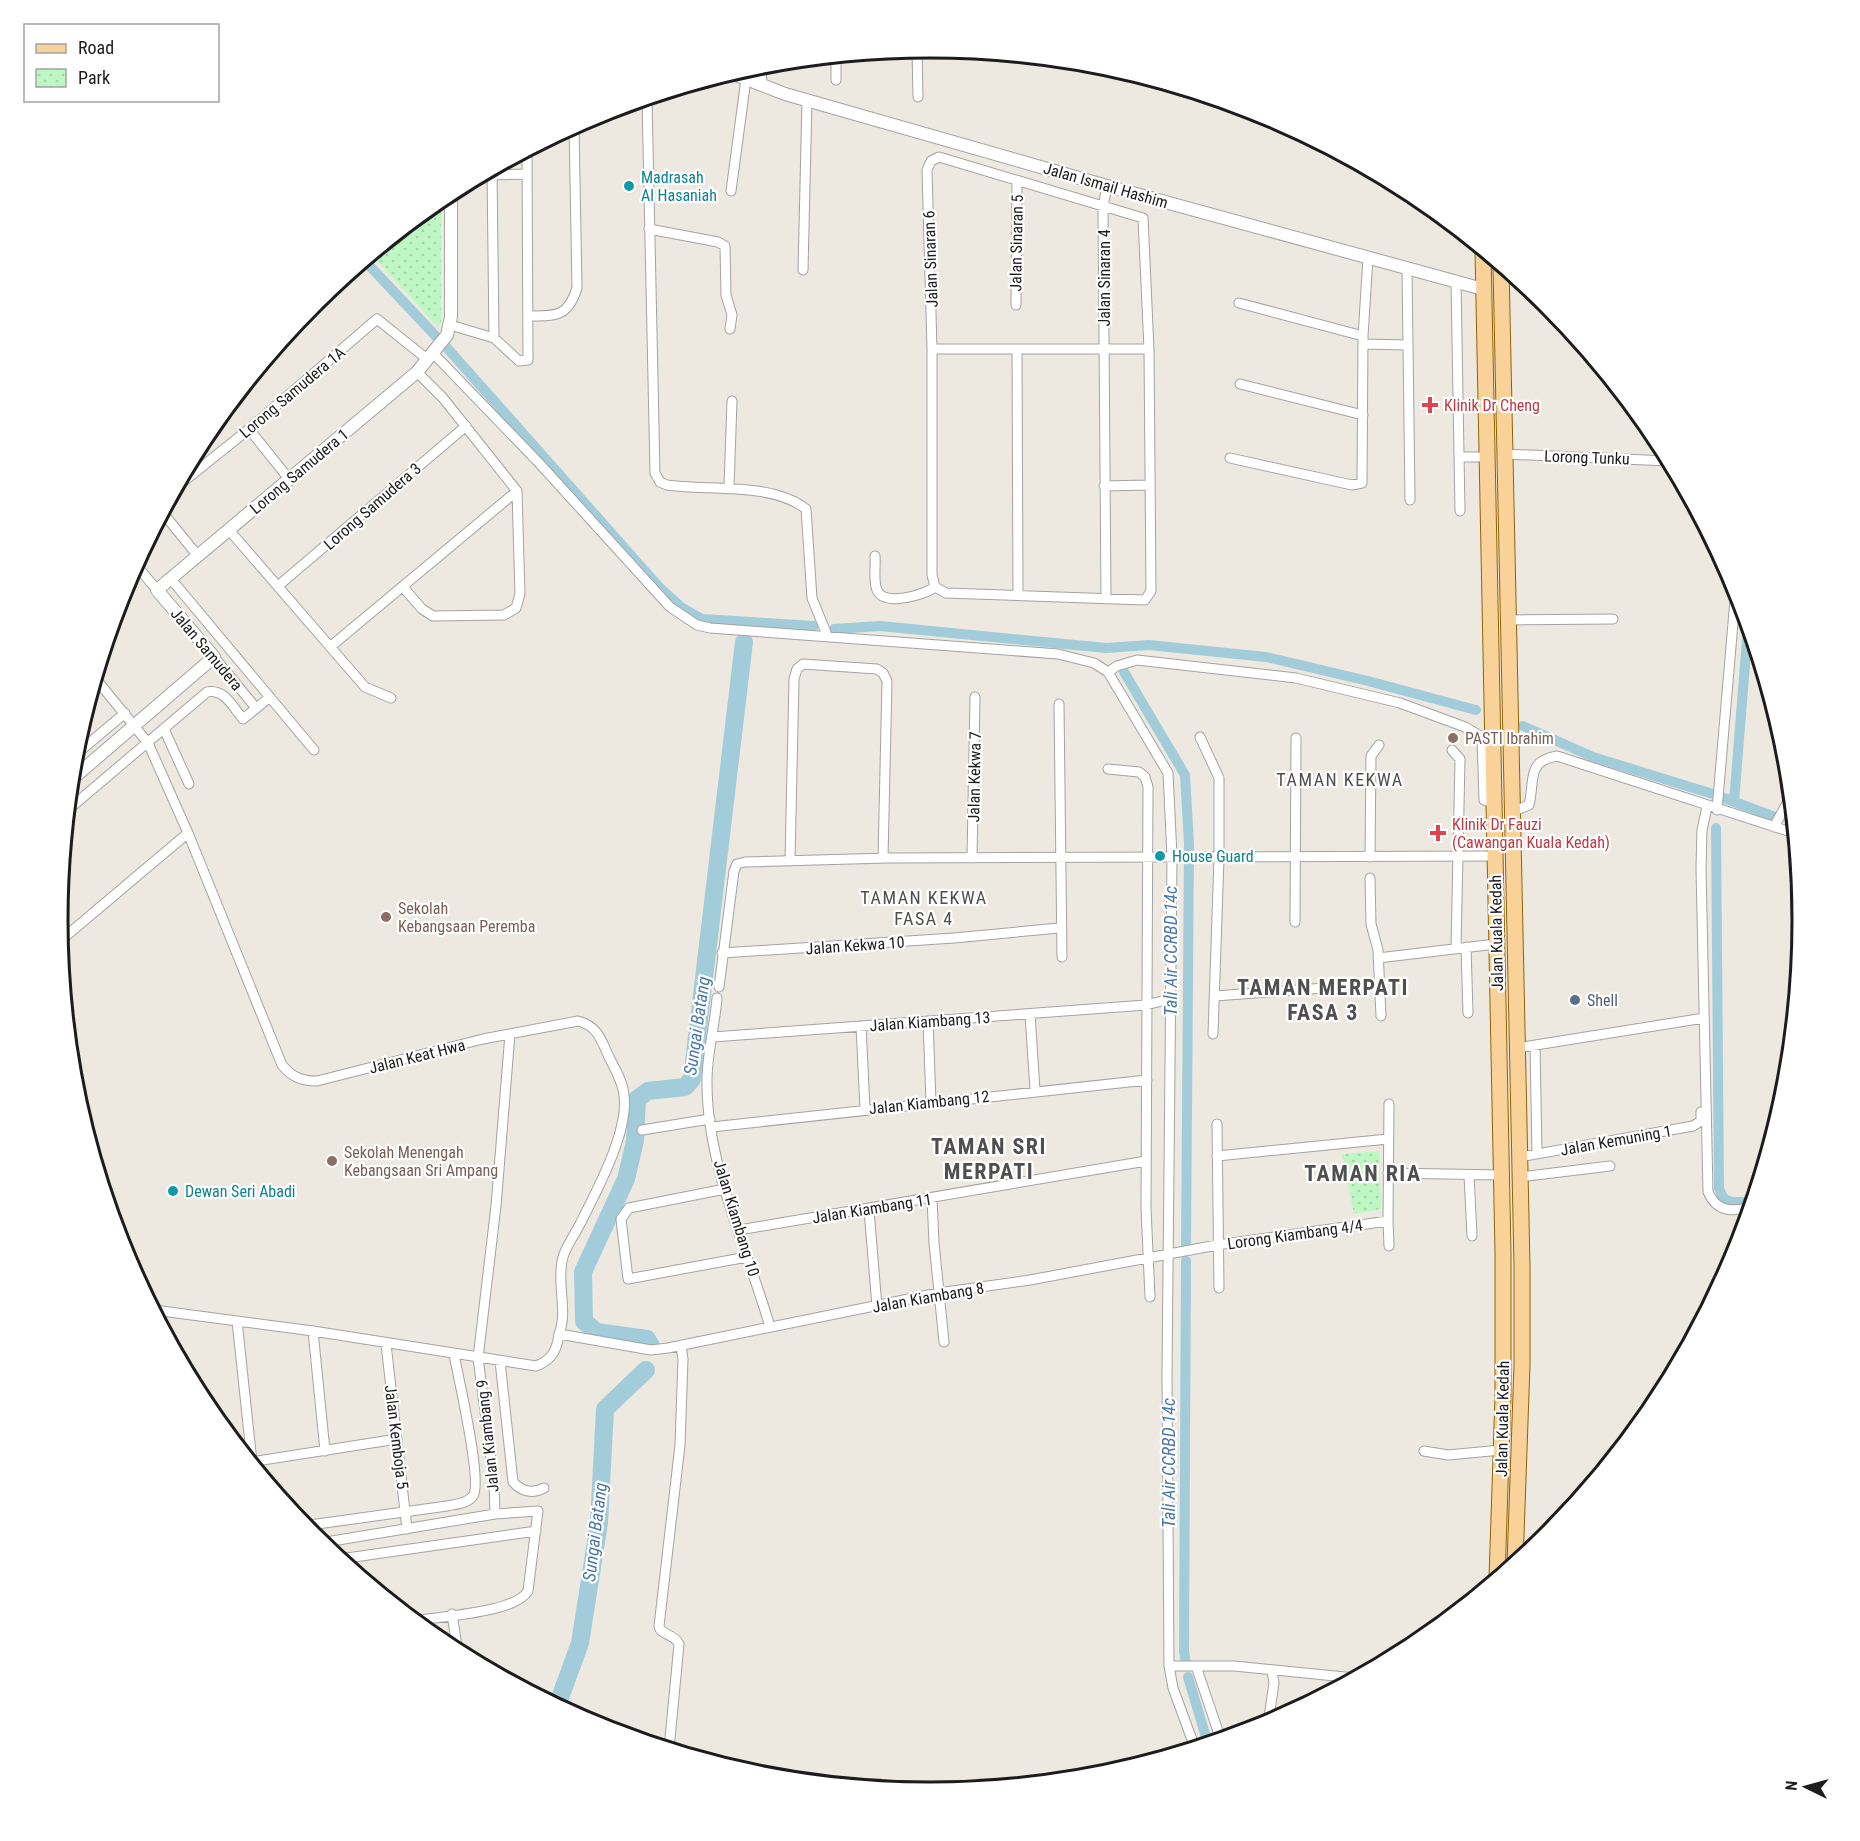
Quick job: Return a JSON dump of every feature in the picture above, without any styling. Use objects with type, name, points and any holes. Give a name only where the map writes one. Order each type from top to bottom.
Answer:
[{"type":"main road","name":"Jalan Kuala Kedah","points":[[1483,260],[1502,1176],[1501,1450],[1497,1570]]},
{"type":"main road","name":"Jalan Kuala Kedah","points":[[1501,275],[1520,1157],[1522,1365],[1515,1553]]},
{"type":"main road","points":[[1502,1176],[1510,1175],[1512,1171],[1512,1051],[1517,1024]]},
{"type":"street","points":[[917,58],[918,97]]},
{"type":"street","points":[[836,64],[836,80]]},
{"type":"street","points":[[762,75],[762,85]]},
{"type":"street","points":[[731,191],[746,80]]},
{"type":"street","name":"Jalan Ismail Hashim","points":[[746,80],[807,100],[1107,186],[1484,289]]},
{"type":"street","points":[[803,270],[807,100]]},
{"type":"street","points":[[647,106],[655,473],[660,482],[667,485],[729,487],[776,497],[806,509],[812,598],[827,635]]},
{"type":"street","points":[[529,316],[556,316],[564,312],[577,288],[574,136]]},
{"type":"street","name":"Jalan Sinaran 6","points":[[935,587],[932,575],[932,349],[927,170],[931,160],[939,158],[1017,181]]},
{"type":"street","points":[[451,204],[449,330],[494,339],[519,361],[526,361],[529,357],[527,159]]},
{"type":"street","points":[[500,173],[527,174]]},
{"type":"street","points":[[492,178],[494,339]]},
{"type":"street","points":[[875,556],[876,588],[880,594],[896,599],[925,594],[935,587],[946,593],[1139,601],[1149,597],[1149,349],[1143,218],[1017,181]]},
{"type":"street","name":"Jalan Sinaran 5","points":[[1016,306],[1017,181]]},
{"type":"street","name":"Jalan Sinaran 4","points":[[1106,599],[1103,207],[1107,186]]},
{"type":"street","points":[[649,230],[718,242],[725,246],[726,295],[732,315],[730,329]]},
{"type":"street","points":[[1230,458],[1358,485],[1363,479],[1363,340],[1368,258]]},
{"type":"street","points":[[1407,268],[1410,500]]},
{"type":"street","points":[[1456,282],[1460,511]]},
{"type":"street","points":[[1239,303],[1363,340],[1407,345]]},
{"type":"street","name":"Lorong Samudera 1A","points":[[192,475],[377,319],[432,353]]},
{"type":"street","name":"Lorong Samudera 1","points":[[157,590],[417,372],[449,330]]},
{"type":"street","points":[[932,349],[1149,349]]},
{"type":"street","points":[[1017,349],[1018,595]]},
{"type":"street","points":[[432,353],[540,463],[670,607],[684,618],[710,628],[1058,654],[1084,659],[1108,672],[1168,773],[1177,856],[1170,999],[1169,1666],[1173,1688],[1193,1741]]},
{"type":"street","points":[[403,587],[422,609],[433,616],[504,615],[512,612],[520,594],[517,491],[466,426],[417,372]]},
{"type":"street","points":[[1240,384],[1363,415]]},
{"type":"street","points":[[729,487],[732,401]]},
{"type":"street","name":"Lorong Samudera 3","points":[[278,586],[466,426]]},
{"type":"street","points":[[249,429],[290,479]]},
{"type":"street","name":"Lorong Tunku","points":[[1505,454],[1659,461]]},
{"type":"street","points":[[1460,457],[1487,457]]},
{"type":"street","points":[[1104,486],[1149,485]]},
{"type":"street","points":[[330,647],[517,491]]},
{"type":"street","points":[[168,519],[198,556]]},
{"type":"street","points":[[229,530],[365,687],[391,698]]},
{"type":"street","points":[[142,572],[157,590]]},
{"type":"street","points":[[171,579],[314,750]]},
{"type":"street","name":"Jalan Samudera","points":[[157,590],[256,708]]},
{"type":"street","points":[[1734,612],[1718,792],[1710,806],[1702,830],[1704,1018],[1708,1192],[1713,1203],[1725,1210],[1742,1208]]},
{"type":"street","points":[[1509,620],[1613,619]]},
{"type":"street","points":[[82,771],[214,657]]},
{"type":"street","points":[[1108,672],[1117,666],[1137,660],[1239,670],[1296,678],[1400,703],[1478,733],[1482,737],[1485,742],[1484,800],[1493,803]]},
{"type":"street","points":[[790,861],[794,679],[797,669],[803,664],[877,669],[883,673],[887,681],[884,858]]},
{"type":"street","name":"Jalan Keat Hwa","points":[[101,685],[148,743],[188,833],[282,1065],[295,1078],[317,1081],[510,1034],[578,1021],[590,1024],[597,1031],[625,1096],[624,1112],[608,1167],[562,1259],[564,1321],[560,1334]]},
{"type":"street","points":[[76,803],[207,692],[216,690],[222,693],[243,719],[270,697]]},
{"type":"street","name":"Jalan Kekwa 7","points":[[972,858],[975,697]]},
{"type":"street","points":[[1059,704],[1059,928],[1062,957]]},
{"type":"street","points":[[86,745],[124,713]]},
{"type":"street","points":[[164,729],[189,784]]},
{"type":"street","points":[[1200,736],[1219,778],[1219,858],[1213,1034]]},
{"type":"street","points":[[1295,922],[1296,738]]},
{"type":"street","points":[[1370,857],[1371,756],[1379,745]]},
{"type":"street","points":[[1452,750],[1460,759],[1457,856],[1461,948],[1468,1013]]},
{"type":"street","points":[[1512,812],[1529,805],[1534,770],[1538,763],[1545,758],[1557,756],[1577,760],[1787,831]]},
{"type":"street","points":[[1108,769],[1133,770],[1145,777],[1148,787],[1146,1161],[1149,1297]]},
{"type":"street","points":[[1774,827],[1785,807]]},
{"type":"street","points":[[69,935],[188,833]]},
{"type":"street","points":[[719,987],[734,871],[737,864],[884,858],[1495,856]]},
{"type":"street","points":[[1370,878],[1370,915],[1378,958],[1381,1016]]},
{"type":"street","name":"Jalan Kekwa 10","points":[[722,953],[942,939],[1059,928]]},
{"type":"street","points":[[1378,958],[1496,944]]},
{"type":"street","points":[[1215,996],[1379,984]]},
{"type":"street","name":"Jalan Kiambang 10","points":[[717,998],[707,1079],[711,1123],[725,1189],[770,1327]]},
{"type":"street","name":"Jalan Kiambang 13","points":[[713,1037],[1146,1005],[1170,999]]},
{"type":"street","points":[[1030,1014],[1035,1090]]},
{"type":"street","points":[[1517,1048],[1704,1018]]},
{"type":"street","points":[[928,1022],[931,1102]]},
{"type":"street","points":[[861,1026],[865,1109]]},
{"type":"street","name":"Jalan Kiambang 9","points":[[495,1514],[494,1482],[478,1358],[498,1183],[510,1034]]},
{"type":"street","points":[[1535,1044],[1537,1154]]},
{"type":"street","name":"Jalan Kiambang 12","points":[[642,1130],[1147,1080]]},
{"type":"street","points":[[1389,1104],[1389,1246]]},
{"type":"street","name":"Jalan Kemuning 1","points":[[1520,1157],[1693,1126],[1701,1121],[1701,1112]]},
{"type":"street","points":[[1217,1124],[1219,1288]]},
{"type":"street","points":[[1217,1156],[1388,1139]]},
{"type":"street","name":"Jalan Kiambang 11","points":[[739,1230],[869,1210],[1146,1161]]},
{"type":"street","points":[[1520,1177],[1610,1166]]},
{"type":"street","points":[[1388,1173],[1502,1176]]},
{"type":"street","points":[[1469,1175],[1472,1236]]},
{"type":"street","points":[[725,1189],[629,1208],[621,1219],[628,1280],[747,1257]]},
{"type":"street","points":[[933,1198],[938,1293],[944,1342]]},
{"type":"street","points":[[869,1210],[877,1307]]},
{"type":"street","name":"Lorong Kiambang 4/4","points":[[1190,1250],[1388,1221]]},
{"type":"street","name":"Jalan Kiambang 8","points":[[560,1334],[651,1350],[668,1348],[938,1293],[1190,1250]]},
{"type":"street","points":[[162,1312],[313,1331],[536,1366],[545,1363],[557,1348],[560,1334]]},
{"type":"street","points":[[237,1321],[250,1450]]},
{"type":"street","points":[[313,1331],[325,1451]]},
{"type":"street","name":"Jalan Kemboja 5","points":[[386,1344],[407,1529]]},
{"type":"street","points":[[670,1742],[679,1644],[675,1636],[663,1632],[659,1626],[680,1445],[683,1370],[681,1346]]},
{"type":"street","points":[[315,1524],[467,1502],[475,1492],[472,1450],[454,1354]]},
{"type":"street","points":[[500,1361],[513,1482],[521,1490],[528,1492],[544,1488]]},
{"type":"street","points":[[488,1434],[506,1432]]},
{"type":"street","points":[[259,1461],[397,1438]]},
{"type":"street","points":[[1424,1452],[1448,1455],[1501,1450]]},
{"type":"street","points":[[494,1482],[513,1482]]},
{"type":"street","points":[[332,1541],[495,1514],[538,1511],[525,1595],[516,1602],[494,1608],[426,1619]]},
{"type":"street","points":[[350,1558],[536,1531]]},
{"type":"street","points":[[452,1614],[456,1640]]},
{"type":"street","points":[[1169,1666],[1234,1666],[1343,1677]]},
{"type":"street","points":[[1196,1666],[1219,1733]]},
{"type":"street","points":[[1270,1713],[1274,1683],[1272,1671]]},
{"type":"green space","points":[[441,211],[441,323],[438,327],[377,260]]},
{"type":"green space","points":[[1379,1151],[1381,1209],[1354,1214],[1342,1154]]},
{"type":"waterway","points":[[370,266],[448,349],[660,588],[681,607],[702,619],[814,626]]},
{"type":"waterway","points":[[834,629],[880,626],[1106,648],[1149,645],[1266,657],[1476,710]]},
{"type":"waterway","name":"Sungai Batang","points":[[651,1346],[647,1339],[596,1332],[584,1321],[583,1272],[626,1179],[635,1141],[637,1099],[648,1091],[685,1087],[692,1079],[744,642]]},
{"type":"waterway","points":[[1734,802],[1747,645]]},
{"type":"waterway","name":"Tali Air CCRBD 14c","points":[[1124,672],[1185,775],[1189,844],[1186,1247]]},
{"type":"waterway","points":[[1523,726],[1593,757],[1716,795],[1775,817]]},
{"type":"waterway","points":[[1716,828],[1719,1188],[1723,1198],[1731,1202],[1744,1202]]},
{"type":"waterway","name":"Tali Air CCRBD 14c","points":[[1186,1261],[1184,1651],[1186,1664]]},
{"type":"waterway","name":"Sungai Batang","points":[[560,1699],[580,1643],[599,1523],[605,1409],[646,1370]]},
{"type":"waterway","name":"Tali Air CCRBD 14c","points":[[1188,1677],[1206,1737]]},
{"type":"place","name":"Madrasah Al Hasaniah","points":[[629,186]]},
{"type":"place","name":"Klinik Dr Cheng","points":[[1430,405]]},
{"type":"place","name":"PASTI Ibrahim","points":[[1453,738]]},
{"type":"place","name":"Klinik Dr Fauzi (Cawangan Kuala Kedah)","points":[[1438,833]]},
{"type":"place","name":"House Guard","points":[[1160,856]]},
{"type":"place","name":"Sekolah Kebangsaan Peremba","points":[[386,917]]},
{"type":"place","name":"Shell","points":[[1575,1000]]},
{"type":"place","name":"Sekolah Menengah Kebangsaan Sri Ampang","points":[[332,1161]]},
{"type":"place","name":"Dewan Seri Abadi","points":[[173,1191]]},
{"type":"district","name":"TAMAN KEKWA","points":[[1340,780]]},
{"type":"district","name":"TAMAN KEKWA FASA 4","points":[[924,908]]},
{"type":"district","name":"TAMAN MERPATI FASA 3","points":[[1323,1000]]},
{"type":"district","name":"TAMAN SRI MERPATI","points":[[989,1158]]},
{"type":"district","name":"TAMAN RIA","points":[[1363,1173]]}]
